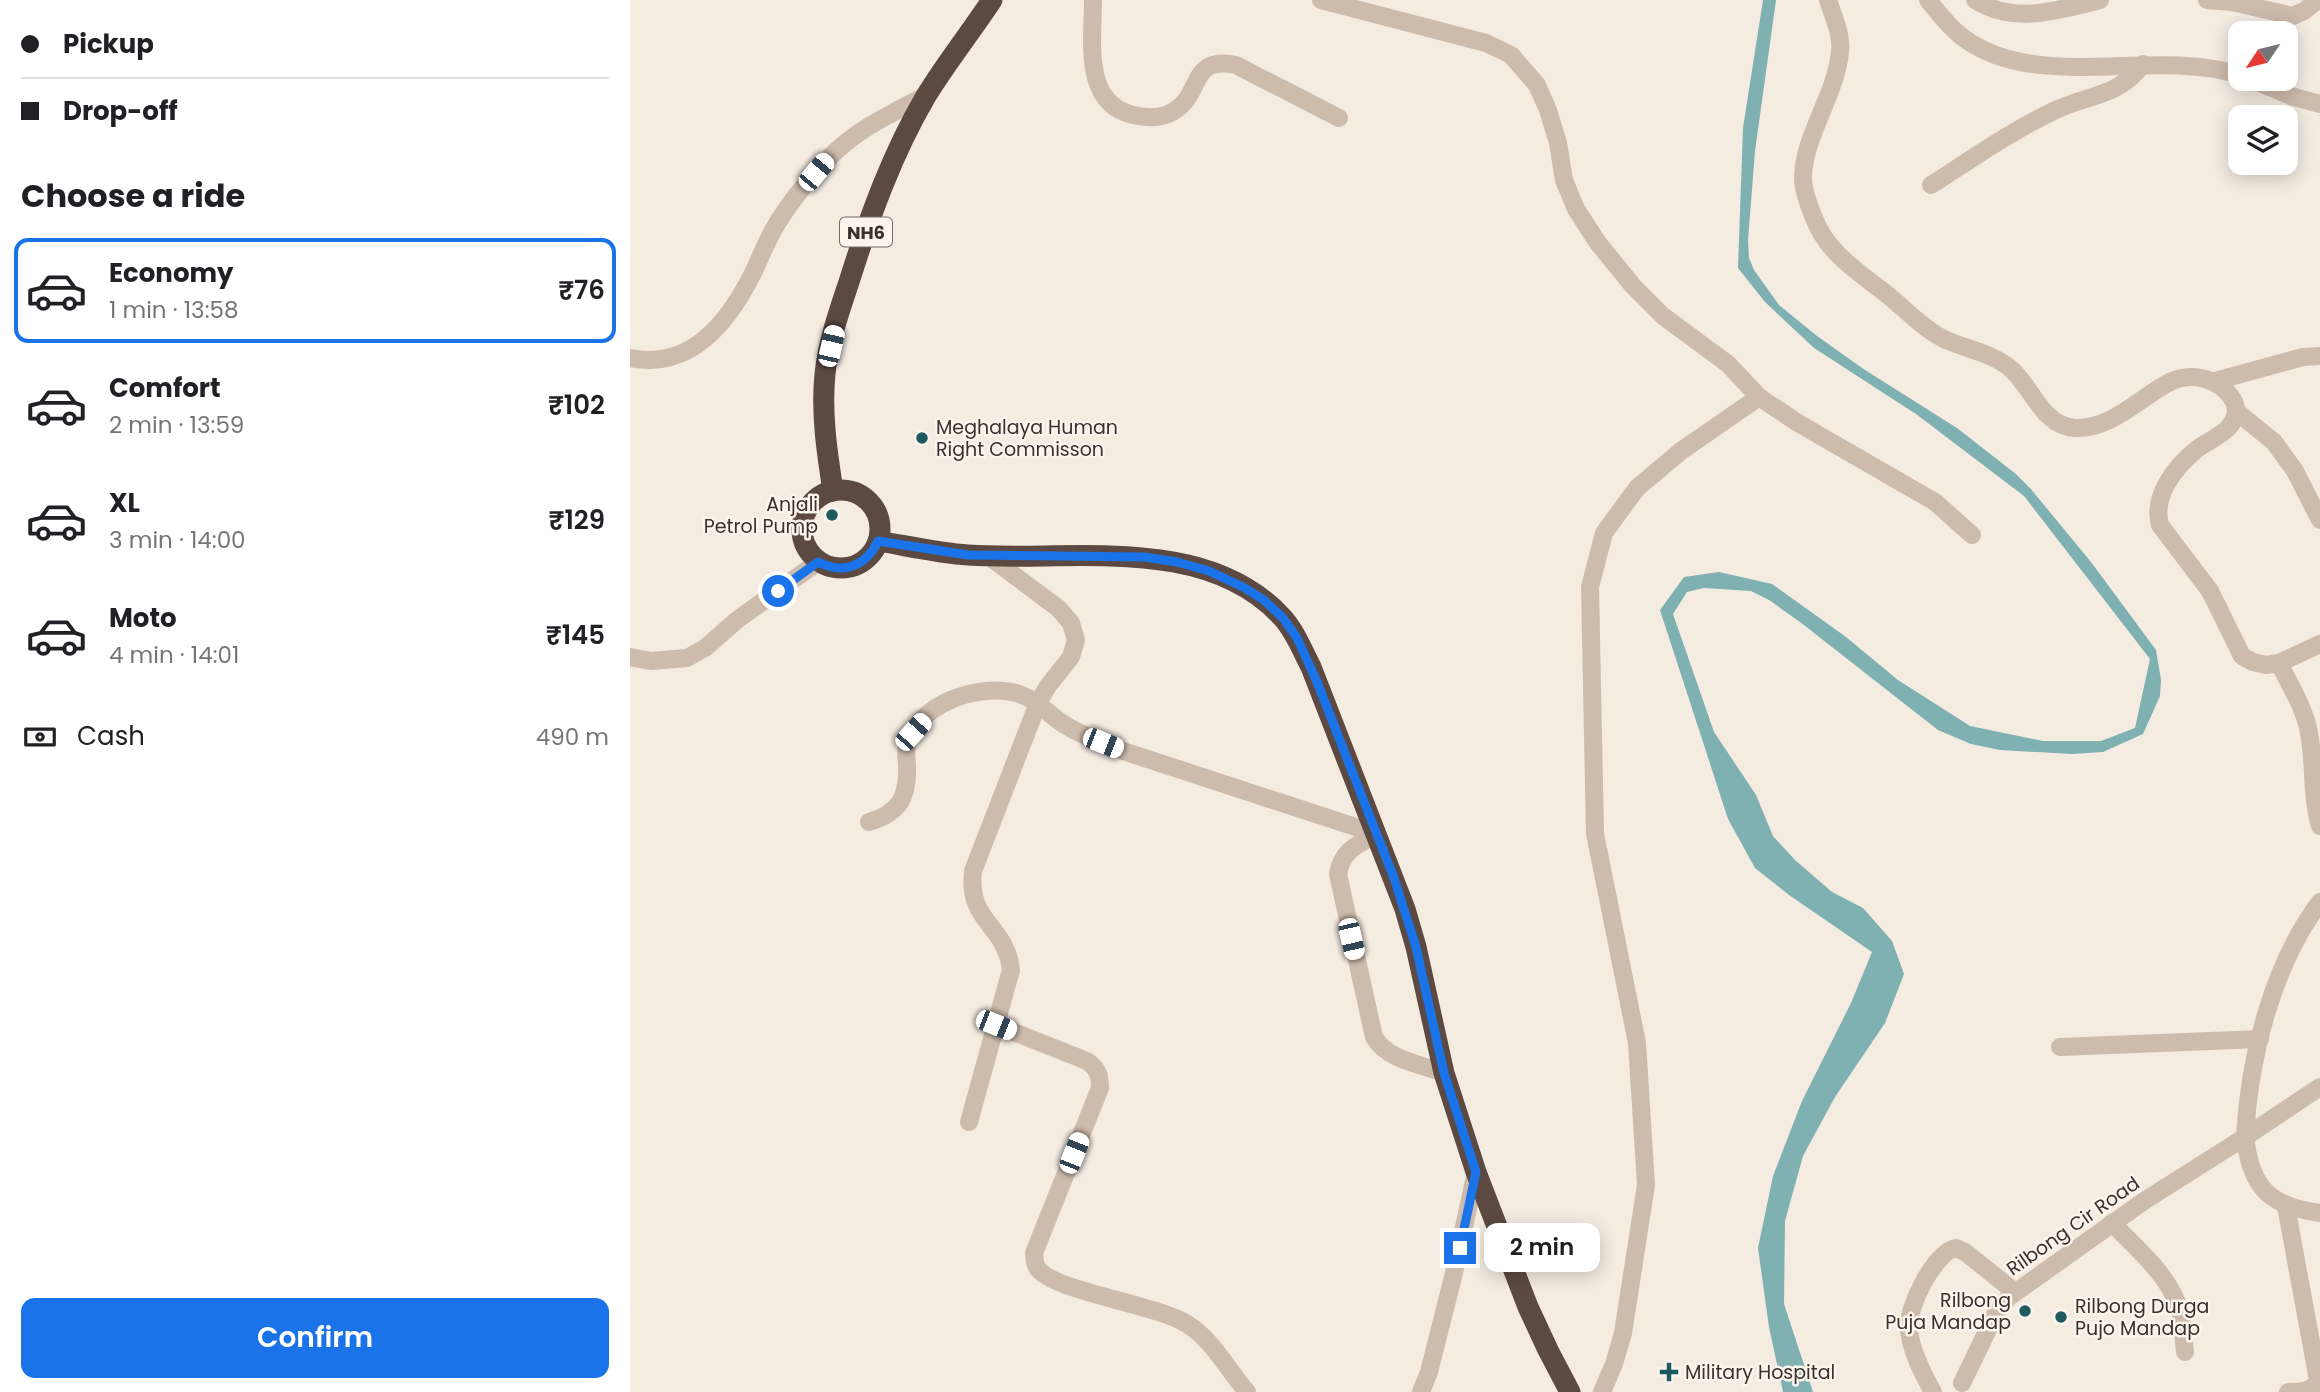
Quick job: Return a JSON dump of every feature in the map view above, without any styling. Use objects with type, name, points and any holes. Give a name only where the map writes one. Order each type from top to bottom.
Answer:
[{"type":"highway","name":"NH6","points":[[833,491],[823,407],[825,372],[837,319],[878,197],[898,149],[927,95],[992,0]]},
{"type":"highway","points":[[844,490],[865,499],[878,518],[880,529],[873,552],[865,561],[842,569],[818,562],[804,544],[802,522],[806,510],[813,501],[833,491],[844,490]]},
{"type":"highway","points":[[878,541],[928,550],[987,555],[1144,557],[1177,562],[1209,571],[1243,587],[1264,600],[1283,618],[1302,648],[1405,909],[1444,1073],[1476,1172],[1528,1307],[1570,1392]]},
{"type":"street","points":[[1093,0],[1092,57],[1095,79],[1101,94],[1113,106],[1128,114],[1146,118],[1160,117],[1175,111],[1187,100],[1201,72],[1211,64],[1223,62],[1236,65],[1339,118]]},
{"type":"street","points":[[1321,0],[1486,43],[1511,55],[1537,85],[1548,110],[1558,143],[1564,180],[1576,209],[1598,243],[1633,286],[1664,316],[1728,364],[1759,397],[1935,502],[1972,534]]},
{"type":"street","points":[[1828,0],[1839,36],[1840,53],[1834,81],[1811,143],[1803,177],[1815,221],[1831,248],[1844,262],[1931,331],[1971,351],[2000,361],[2012,369],[2051,419],[2062,426],[2078,428],[2101,424],[2127,411],[2170,382],[2182,378],[2197,377],[2214,381],[2303,357],[2320,356]]},
{"type":"street","points":[[1928,0],[1960,35],[1988,51],[2013,60],[2085,67],[2143,64],[2201,67],[2228,73]]},
{"type":"street","points":[[1975,0],[1997,11],[2015,13],[2054,11],[2100,0]]},
{"type":"street","points":[[2207,0],[2232,2],[2293,16],[2318,0]]},
{"type":"street","points":[[1931,185],[2058,109],[2118,88],[2132,78],[2143,64]]},
{"type":"street","points":[[2279,91],[2320,104]]},
{"type":"street","points":[[630,358],[656,362],[679,356],[718,327],[752,276],[775,228],[792,202],[829,157],[867,127],[927,95]]},
{"type":"street","points":[[2214,381],[2235,402],[2237,412],[2274,442],[2295,471],[2320,520]]},
{"type":"street","points":[[1602,1392],[1623,1333],[1646,1185],[1637,1044],[1595,834],[1590,587],[1604,533],[1637,488],[1681,451],[1759,397]]},
{"type":"street","points":[[2237,412],[2228,428],[2185,460],[2166,485],[2158,501],[2156,513],[2160,525],[2210,591],[2242,656],[2266,665],[2279,663],[2320,644]]},
{"type":"street","points":[[969,1122],[1011,970],[1005,944],[979,911],[974,900],[971,887],[973,870],[1038,703],[1071,657],[1076,640],[1072,623],[1058,608],[987,555]]},
{"type":"street","points":[[630,657],[651,661],[687,658],[705,648],[737,620],[818,562]]},
{"type":"street","points":[[2279,663],[2309,730],[2320,826]]},
{"type":"street","points":[[869,822],[885,817],[899,804],[907,790],[906,747],[913,732],[932,710],[963,694],[988,690],[1015,692],[1038,703],[1086,737],[1120,750],[1377,834]]},
{"type":"street","points":[[1377,834],[1345,854],[1338,874],[1374,1037],[1379,1047],[1387,1053],[1444,1073]]},
{"type":"street","points":[[2320,902],[2294,943],[2277,983],[2252,1074],[2245,1138],[2255,1175],[2272,1198],[2286,1206],[2320,1213]]},
{"type":"street","points":[[996,1025],[1087,1061],[1095,1066],[1100,1078],[1100,1088],[1034,1253],[1038,1269],[1058,1282],[1185,1322],[1199,1332],[1247,1392]]},
{"type":"street","points":[[2060,1047],[2260,1039]]},
{"type":"street","name":"Rilbong Cir Road","points":[[1963,1389],[1997,1311],[2015,1292],[2112,1223],[2320,1087]]},
{"type":"street","points":[[1421,1392],[1429,1372],[1448,1298],[1476,1172]]},
{"type":"street","points":[[2286,1206],[2318,1380],[2310,1390],[2288,1392]]},
{"type":"street","points":[[2112,1223],[2147,1260],[2175,1297],[2181,1316],[2185,1352]]},
{"type":"street","points":[[1933,1392],[1914,1349],[1909,1320],[1933,1267],[1943,1254],[1956,1248],[1965,1252],[2015,1292]]},
{"type":"water","points":[[1763,0],[1776,0],[1755,151],[1748,240],[1749,258],[1754,270],[1779,305],[1817,336],[1957,428],[2030,488],[2091,562],[2156,650],[2161,680],[2160,696],[2143,734],[2103,752],[2072,754],[2000,750],[1971,744],[1938,730],[1800,622],[1751,591],[1704,588],[1687,592],[1673,614],[1714,732],[1756,795],[1773,836],[1795,860],[1832,892],[1863,908],[1892,941],[1904,974],[1885,1023],[1835,1097],[1803,1156],[1785,1221],[1784,1304],[1813,1392],[1783,1392],[1769,1327],[1758,1248],[1773,1176],[1802,1101],[1851,1003],[1872,952],[1789,895],[1755,868],[1728,819],[1660,610],[1684,577],[1719,572],[1772,584],[1846,637],[1898,680],[1970,726],[2043,741],[2101,741],[2135,728],[2150,659],[2024,496],[1916,414],[1814,348],[1765,302],[1738,268],[1743,128]]},
{"type":"place","name":"Meghalaya Human Right Commisson","points":[[922,438]]},
{"type":"place","name":"Anjali Petrol Pump","points":[[832,515]]},
{"type":"place","name":"Rilbong Puja Mandap","points":[[2025,1311]]},
{"type":"place","name":"Rilbong Durga Pujo Mandap","points":[[2061,1317]]},
{"type":"place","name":"Military Hospital","points":[[1669,1372]]},
{"type":"route","points":[[778,591],[818,562],[842,569],[865,561],[878,541],[968,555],[1144,557],[1177,562],[1209,571],[1243,587],[1264,600],[1283,618],[1297,638],[1311,667],[1394,878],[1416,947],[1444,1073],[1476,1172],[1460,1248]]}]
